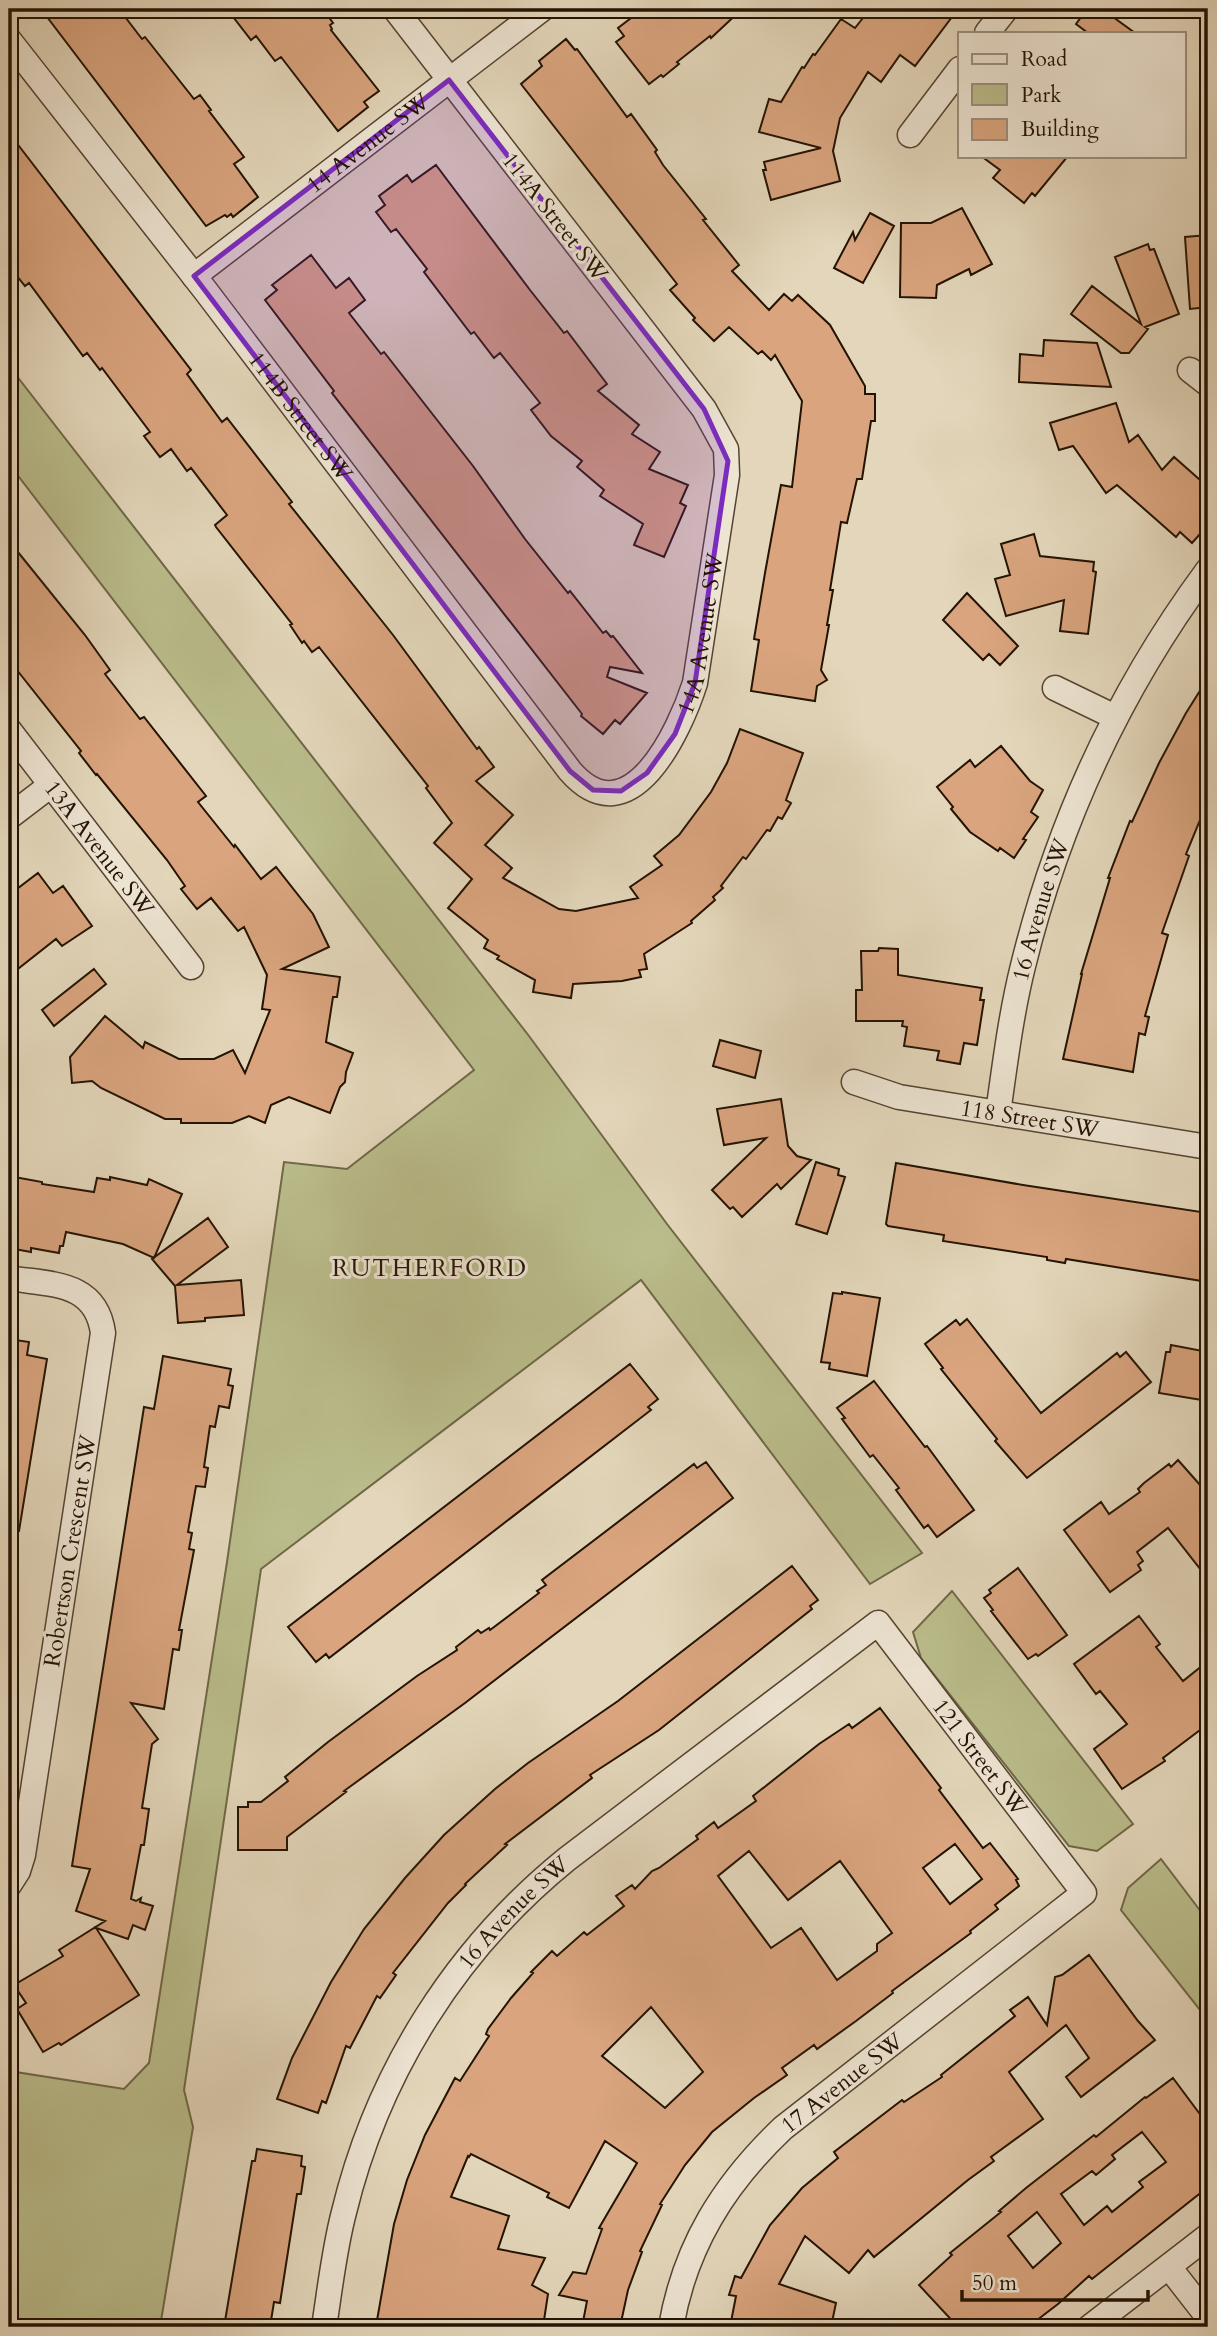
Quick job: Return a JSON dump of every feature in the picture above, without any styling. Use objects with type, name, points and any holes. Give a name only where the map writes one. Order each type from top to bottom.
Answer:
[{"type":"street","name":"114A Street SW","points":[[395,9],[715,425]]},
{"type":"street","name":"14 Avenue SW","points":[[194,276],[542,9]]},
{"type":"street","points":[[988,32],[1006,9]]},
{"type":"street","name":"114B Street SW","points":[[9,40],[194,276],[570,771],[579,782],[593,790]]},
{"type":"street","points":[[910,135],[958,72]]},
{"type":"street","name":"14A Avenue SW","points":[[593,790],[610,792],[632,786],[663,754],[686,710],[695,683],[727,475],[726,449],[715,425]]},
{"type":"street","name":"16 Avenue SW","points":[[998,1113],[1015,1003],[1040,903],[1071,814],[1115,717],[1156,647],[1208,570]]},
{"type":"street","points":[[1055,688],[1115,717]]},
{"type":"street","name":"13A Avenue SW","points":[[9,730],[191,967]]},
{"type":"street","points":[[9,817],[51,785]]},
{"type":"street","name":"118 Street SW","points":[[854,1082],[899,1097],[1208,1147]]},
{"type":"street","name":"Robertson Crescent SW","points":[[9,1278],[67,1287],[80,1292],[94,1306],[102,1324],[103,1334],[23,1854],[18,1871],[9,1885]]},
{"type":"street","name":"16 Avenue SW","points":[[324,2327],[344,2211],[378,2110],[404,2052],[421,2023],[473,1950],[503,1916],[556,1867],[878,1623]]},
{"type":"street","name":"121 Street SW","points":[[878,1623],[1084,1893]]},
{"type":"street","name":"17 Avenue SW","points":[[671,2327],[682,2284],[708,2223],[724,2193],[756,2154],[783,2128],[1084,1893]]},
{"type":"street","points":[[1090,2327],[1208,2236]]},
{"type":"street","points":[[1169,2267],[1208,2317]]},
{"type":"highlighted area","points":[[449,80],[704,409],[728,461],[695,683],[675,734],[647,773],[621,791],[593,790],[570,771],[194,276]]},
{"type":"green space","points":[[9,366],[529,1036],[667,1224],[922,1553],[870,1584],[641,1280],[261,1569],[184,2090],[193,2127],[160,2327],[9,2327],[9,2071],[124,2089],[149,2063],[227,1562],[284,1162],[347,1169],[474,1070],[9,464]]},
{"type":"green space","points":[[952,1591],[1133,1824],[1097,1851],[1069,1846],[921,1658],[913,1632]]},
{"type":"green space","points":[[1161,1859],[1208,1921],[1208,2020],[1121,1910],[1128,1888]]},
{"type":"building","points":[[41,9],[119,9],[194,99],[200,95],[244,157],[234,164],[258,197],[233,217],[231,214],[227,217],[225,215],[206,226]]},
{"type":"building","points":[[227,9],[323,9],[333,23],[330,25],[331,30],[379,91],[364,102],[368,107],[338,131],[281,57],[275,61],[256,36],[251,40]]},
{"type":"building","points":[[643,9],[742,9],[711,38],[710,36],[677,62],[679,64],[663,77],[661,75],[649,84],[616,42],[624,36],[618,28]]},
{"type":"building","points":[[870,9],[958,9],[915,66],[900,55],[881,82],[868,72],[840,118],[833,151],[840,181],[771,200],[763,170],[766,170],[764,162],[821,148],[759,132],[769,99],[781,102],[802,67],[815,55],[841,19],[855,28]]},
{"type":"building","points":[[1087,9],[1102,9],[1134,32],[1087,32],[1076,24]]},
{"type":"building","points":[[566,39],[577,49],[627,117],[631,114],[657,150],[655,152],[663,165],[739,265],[732,271],[769,310],[784,294],[792,301],[798,295],[830,325],[865,386],[865,394],[875,394],[875,421],[871,421],[862,479],[857,479],[847,523],[841,522],[821,670],[827,680],[817,686],[815,701],[751,691],[759,640],[754,639],[765,573],[781,485],[792,487],[802,401],[775,355],[771,360],[762,351],[758,354],[729,327],[714,341],[693,320],[695,318],[670,290],[677,284],[521,84],[542,66],[539,61]]},
{"type":"building","points":[[9,133],[191,370],[187,374],[222,422],[227,418],[292,502],[289,504],[393,635],[477,749],[479,747],[494,767],[476,781],[513,815],[485,845],[512,868],[503,878],[559,909],[576,911],[638,898],[630,887],[662,865],[654,856],[679,835],[711,792],[727,763],[740,729],[803,753],[786,800],[791,803],[782,819],[778,817],[770,831],[767,830],[746,859],[743,857],[721,886],[723,888],[713,897],[715,900],[691,921],[692,923],[644,954],[647,969],[639,970],[641,977],[573,984],[571,998],[533,992],[535,980],[497,959],[499,956],[484,948],[488,940],[448,908],[472,879],[434,843],[452,823],[426,788],[428,786],[319,647],[312,652],[304,641],[302,643],[290,625],[292,624],[216,527],[227,515],[191,468],[187,471],[171,449],[160,457],[144,436],[150,432],[102,368],[100,370],[87,353],[83,356],[29,283],[25,286],[9,266]]},
{"type":"building","points":[[984,158],[1066,158],[1035,196],[1032,193],[1024,203],[993,178],[1000,170]]},
{"type":"building","points":[[436,165],[530,290],[564,333],[567,331],[607,384],[598,391],[639,425],[632,434],[660,452],[649,469],[688,485],[680,503],[686,506],[664,557],[634,545],[643,524],[600,496],[604,490],[577,467],[582,461],[551,436],[531,410],[540,403],[500,353],[494,358],[474,332],[471,334],[424,272],[427,269],[396,229],[391,232],[376,212],[385,205],[379,196],[407,175],[412,182]]},
{"type":"building","points":[[962,208],[992,264],[971,275],[969,269],[937,285],[936,298],[900,297],[901,223],[931,223]]},
{"type":"building","points":[[870,213],[894,226],[863,283],[834,268],[853,232],[855,240]]},
{"type":"building","points":[[1208,235],[1208,307],[1190,309],[1185,237]]},
{"type":"building","points":[[1148,244],[1150,250],[1154,249],[1179,314],[1145,327],[1148,329],[1129,353],[1121,353],[1071,314],[1092,286],[1141,324],[1115,257]]},
{"type":"building","points":[[311,255],[336,288],[349,278],[365,300],[349,313],[381,354],[384,352],[568,593],[570,591],[603,633],[606,631],[613,636],[642,673],[610,667],[607,677],[647,693],[620,724],[615,720],[603,734],[581,716],[332,393],[334,391],[265,300],[277,290],[272,285]]},
{"type":"building","points":[[1044,340],[1097,343],[1111,387],[1019,382],[1020,354],[1043,356]]},
{"type":"building","points":[[1116,403],[1129,442],[1138,435],[1162,470],[1174,457],[1208,487],[1208,525],[1192,543],[1180,532],[1176,537],[1117,485],[1106,493],[1073,446],[1059,450],[1050,423]]},
{"type":"building","points":[[1034,534],[1040,556],[1094,562],[1093,571],[1096,572],[1088,634],[1060,631],[1064,600],[1006,616],[995,579],[1010,575],[1001,544]]},
{"type":"building","points":[[9,541],[85,635],[110,670],[105,674],[140,719],[144,717],[206,796],[198,802],[234,847],[235,845],[261,879],[276,867],[313,914],[329,947],[282,969],[340,977],[337,997],[333,997],[326,1042],[353,1053],[345,1082],[340,1087],[330,1113],[289,1097],[271,1105],[265,1123],[249,1116],[232,1123],[181,1123],[181,1119],[165,1119],[92,1081],[72,1083],[70,1057],[105,1016],[143,1048],[145,1042],[179,1059],[214,1059],[233,1050],[245,1073],[270,1010],[262,1009],[267,975],[244,927],[238,931],[211,898],[197,909],[181,889],[185,886],[167,860],[96,775],[79,753],[81,751],[9,660]]},
{"type":"building","points":[[967,593],[1018,646],[1000,665],[989,654],[983,660],[943,620]]},
{"type":"building","points":[[1208,678],[1208,811],[1203,822],[1200,820],[1186,854],[1189,856],[1162,933],[1168,935],[1145,1016],[1149,1017],[1145,1035],[1139,1033],[1133,1072],[1063,1059],[1081,974],[1108,878],[1130,821],[1132,822],[1159,763]]},
{"type":"building","points":[[1001,746],[1030,781],[1043,790],[1031,812],[1038,817],[1014,858],[1000,848],[998,851],[970,832],[937,787],[970,760],[975,767]]},
{"type":"building","points":[[38,873],[53,893],[63,886],[92,926],[62,946],[56,939],[9,976],[9,895]]},
{"type":"building","points":[[879,948],[898,949],[898,975],[982,988],[980,1000],[984,1000],[977,1045],[964,1043],[960,1064],[937,1060],[939,1051],[904,1046],[907,1027],[902,1026],[903,1021],[856,1021],[856,990],[862,990],[861,951],[878,951]]},
{"type":"building","points":[[94,969],[106,984],[54,1026],[42,1010]]},
{"type":"building","points":[[720,1040],[761,1051],[755,1078],[713,1066]]},
{"type":"building","points":[[781,1099],[788,1146],[797,1156],[811,1160],[781,1189],[777,1184],[742,1217],[712,1190],[766,1138],[724,1145],[717,1109]]},
{"type":"building","points":[[816,1162],[839,1169],[838,1175],[845,1177],[827,1234],[796,1224]]},
{"type":"building","points":[[896,1163],[1208,1213],[1208,1282],[1066,1259],[1065,1263],[1047,1260],[1047,1257],[943,1241],[944,1235],[888,1226],[886,1224]]},
{"type":"building","points":[[9,1176],[94,1192],[97,1178],[110,1180],[110,1177],[147,1185],[149,1179],[182,1194],[154,1258],[123,1244],[66,1232],[59,1253],[31,1248],[31,1252],[9,1248]]},
{"type":"building","points":[[208,1218],[228,1247],[177,1285],[241,1280],[244,1315],[178,1323],[175,1286],[152,1259]]},
{"type":"building","points":[[833,1293],[880,1298],[867,1376],[829,1369],[830,1363],[821,1362]]},
{"type":"building","points":[[967,1319],[1041,1413],[1117,1353],[1120,1357],[1126,1352],[1151,1382],[1027,1478],[995,1441],[997,1439],[941,1369],[943,1368],[925,1344],[956,1320],[960,1325]]},
{"type":"building","points":[[9,1339],[29,1342],[27,1355],[47,1359],[19,1531],[9,1530]]},
{"type":"building","points":[[1171,1345],[1208,1352],[1208,1401],[1159,1393],[1166,1352],[1170,1352]]},
{"type":"building","points":[[163,1356],[231,1369],[228,1385],[233,1386],[229,1408],[219,1406],[215,1427],[210,1426],[204,1467],[208,1468],[205,1487],[196,1486],[188,1532],[192,1533],[189,1549],[194,1550],[179,1630],[182,1630],[179,1650],[173,1649],[164,1709],[131,1703],[158,1739],[152,1744],[142,1808],[149,1809],[144,1845],[141,1845],[131,1899],[136,1901],[141,1898],[140,1902],[153,1906],[145,1930],[133,1925],[128,1939],[96,1928],[139,1995],[61,2045],[59,2043],[43,2052],[17,2009],[26,2003],[14,1985],[63,1956],[59,1950],[105,1921],[76,1911],[90,1869],[72,1866],[144,1407],[154,1409]]},
{"type":"building","points":[[630,1364],[658,1399],[648,1407],[651,1410],[329,1658],[326,1654],[316,1662],[288,1627]]},
{"type":"building","points":[[874,1381],[974,1510],[937,1537],[928,1525],[924,1528],[896,1490],[899,1488],[873,1455],[870,1457],[837,1408]]},
{"type":"building","points":[[1178,1460],[1208,1494],[1208,1579],[1168,1528],[1137,1552],[1143,1561],[1138,1565],[1141,1570],[1110,1592],[1064,1530],[1101,1502],[1109,1514],[1140,1492],[1138,1489],[1144,1483]]},
{"type":"building","points":[[706,1462],[733,1498],[465,1703],[344,1791],[346,1792],[287,1837],[287,1850],[238,1850],[238,1807],[248,1807],[248,1802],[261,1802],[288,1781],[285,1777],[328,1742],[457,1650],[456,1647],[478,1630],[481,1633],[489,1628],[490,1630],[539,1593],[537,1591],[546,1585],[542,1580],[694,1464],[697,1468]]},
{"type":"building","points":[[792,1566],[818,1600],[810,1606],[812,1609],[659,1730],[590,1775],[592,1778],[505,1844],[507,1845],[465,1884],[393,1973],[396,1975],[380,1998],[377,1996],[350,2048],[346,2046],[326,2103],[322,2101],[318,2113],[277,2099],[292,2058],[331,1982],[364,1929],[444,1835],[528,1763],[618,1701]]},
{"type":"building","points":[[1018,1568],[1067,1635],[1038,1656],[1036,1654],[1028,1659],[984,1598],[991,1593],[989,1590]]},
{"type":"building","points":[[1139,1616],[1160,1644],[1156,1647],[1183,1681],[1208,1661],[1208,1724],[1163,1758],[1165,1761],[1122,1789],[1094,1749],[1127,1724],[1100,1691],[1096,1694],[1074,1664]]},
{"type":"building","points":[[880,1708],[983,1848],[990,1843],[1018,1879],[1016,1880],[1019,1886],[995,1905],[998,1909],[970,1931],[971,1933],[817,2049],[814,2045],[782,2068],[787,2075],[712,2132],[685,2165],[660,2204],[662,2205],[640,2251],[642,2252],[628,2290],[620,2327],[582,2327],[587,2301],[559,2295],[573,2272],[586,2274],[602,2229],[599,2228],[637,2163],[605,2141],[569,2208],[547,2197],[549,2193],[471,2154],[451,2197],[509,2216],[498,2249],[545,2258],[532,2285],[548,2294],[543,2327],[376,2326],[394,2224],[407,2180],[425,2135],[455,2078],[460,2081],[489,2036],[486,2034],[488,2029],[533,1973],[531,1972],[552,1951],[557,1956],[584,1932],[587,1935],[624,1906],[616,1896],[632,1885],[635,1889],[652,1871],[698,1839],[696,1836],[714,1822],[718,1828],[756,1801],[753,1796],[819,1744],[849,1724],[852,1728]],"holes":[[[955,1844],[982,1879],[950,1904],[923,1868]],[[749,1851],[788,1900],[840,1861],[892,1933],[877,1944],[877,1951],[837,1980],[801,1928],[771,1948],[718,1876]],[[651,2007],[703,2072],[665,2108],[602,2056]]]},
{"type":"building","points":[[1089,1955],[1155,2040],[1081,2097],[1066,2077],[1089,2058],[1066,2025],[1009,2072],[1043,2119],[991,2157],[994,2161],[874,2257],[868,2250],[849,2273],[805,2236],[779,2284],[836,2303],[831,2327],[730,2327],[736,2296],[729,2295],[735,2276],[741,2278],[770,2225],[802,2188],[838,2158],[834,2152],[902,2100],[904,2102],[942,2077],[941,2075],[1015,2016],[1010,2010],[1028,1997],[1047,2025],[1055,1977],[1062,1975]]},
{"type":"building","points":[[1173,2078],[1208,2125],[1208,2187],[1092,2279],[1089,2276],[1028,2327],[958,2327],[919,2285],[952,2255],[950,2253],[1026,2188]],"holes":[[[1142,2132],[1166,2162],[1139,2182],[1143,2187],[1112,2212],[1107,2206],[1084,2225],[1061,2194],[1092,2171],[1096,2175],[1115,2159],[1112,2155]],[[1037,2212],[1061,2243],[1033,2268],[1008,2236]]]},
{"type":"building","points":[[257,2149],[302,2156],[301,2166],[305,2167],[301,2194],[297,2194],[280,2303],[274,2302],[270,2327],[224,2327],[252,2161],[255,2161]]},
{"type":"district","name":"RUTHERFORD","points":[[430,1268]]}]
